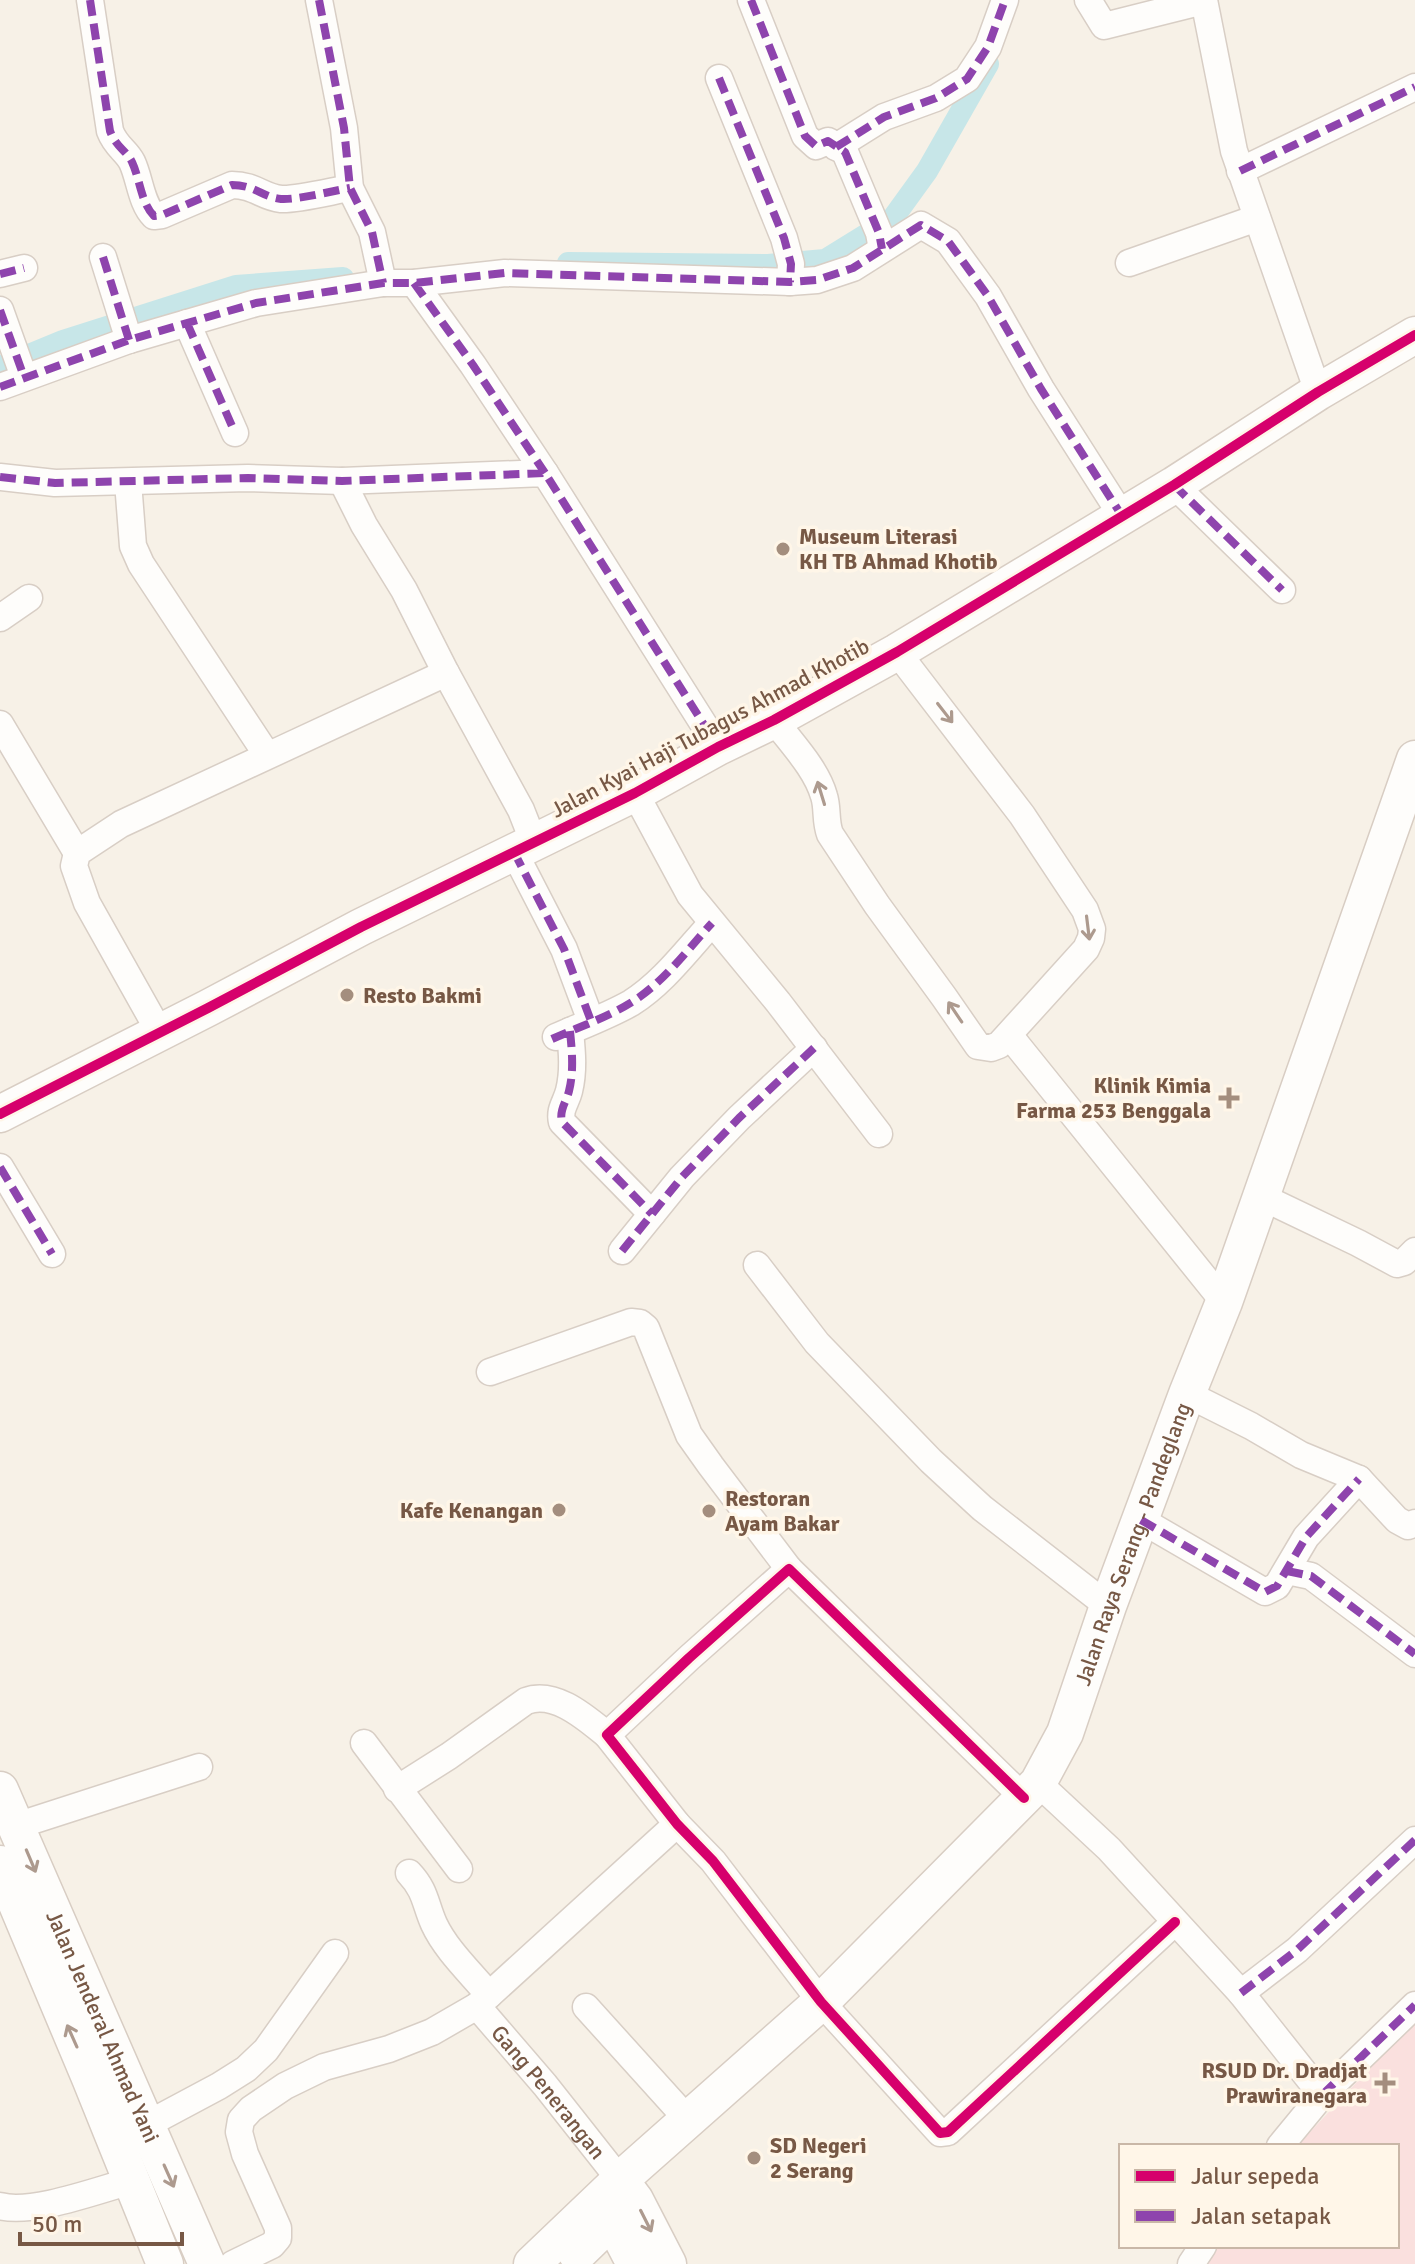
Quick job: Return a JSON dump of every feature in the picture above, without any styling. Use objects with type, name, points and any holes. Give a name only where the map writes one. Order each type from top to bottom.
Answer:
[{"type":"main road","name":"Jalan Kyai Haji Tubagus Ahmad Khotib","points":[[0,1114],[361,927],[635,793],[774,720],[897,652],[1415,335]]},
{"type":"main road","name":"Jalan Raya Serang - Pandeglang","points":[[532,2264],[620,2180],[821,2002],[1031,1790],[1065,1733],[1108,1606],[1224,1302],[1415,759]]},
{"type":"main road","name":"Jalan Jenderal Ahmad Yani","points":[[0,1790],[106,2072],[131,2181],[165,2264]]},
{"type":"main road","name":"Jalan Jenderal Ahmad Yani","points":[[0,1864],[106,2072],[146,2125],[207,2264]]},
{"type":"main road","points":[[620,2180],[635,2200],[668,2264]]},
{"type":"main road","points":[[567,2264],[612,2220],[635,2264]]},
{"type":"street","points":[[90,0],[108,123],[114,142],[131,159],[154,216],[232,185],[245,185],[281,199],[350,188]]},
{"type":"street","points":[[319,0],[344,128],[350,188],[367,217],[382,280]]},
{"type":"street","points":[[751,0],[805,136],[816,146],[828,141],[845,152],[880,241]]},
{"type":"street","points":[[836,147],[884,117],[936,98],[967,79],[988,47],[1005,0]]},
{"type":"street","points":[[1088,0],[1104,26],[1204,0],[1234,151],[1318,392]]},
{"type":"street","points":[[719,78],[784,238],[790,273]]},
{"type":"street","points":[[1240,171],[1415,87]]},
{"type":"street","points":[[1129,263],[1257,218]]},
{"type":"street","points":[[0,310],[15,371],[126,329],[187,323],[256,303],[382,280],[414,283],[505,273],[790,273],[817,280],[853,268],[880,241],[921,225],[948,241],[988,296],[1041,389],[1122,516]]},
{"type":"street","points":[[103,257],[126,329]]},
{"type":"street","points":[[414,283],[545,473],[718,747]]},
{"type":"street","points":[[187,323],[235,433]]},
{"type":"street","points":[[0,477],[55,483],[248,478],[342,481],[545,473]]},
{"type":"street","points":[[342,481],[521,810],[524,848],[564,949],[573,1055],[569,1092],[560,1111],[562,1122],[652,1214]]},
{"type":"street","points":[[128,482],[133,546],[141,564],[267,755]]},
{"type":"street","points":[[1174,485],[1282,590]]},
{"type":"street","points":[[0,618],[29,598]]},
{"type":"street","points":[[774,720],[814,773],[825,797],[826,823],[835,843],[877,905],[978,1046],[991,1048],[999,1045],[1086,949],[1092,929],[1085,910],[1022,815],[897,652]]},
{"type":"street","points":[[160,1033],[87,903],[74,866],[77,853],[121,824],[446,673]]},
{"type":"street","points":[[0,724],[77,853]]},
{"type":"street","points":[[635,793],[690,895],[879,1134]]},
{"type":"street","points":[[571,1031],[648,991],[712,923]]},
{"type":"street","points":[[1009,1035],[1224,1302]]},
{"type":"street","points":[[622,1251],[682,1177],[814,1048]]},
{"type":"street","points":[[0,1167],[52,1254]]},
{"type":"street","points":[[1260,1196],[1397,1264],[1404,1262],[1415,1251]]},
{"type":"street","points":[[757,1265],[817,1343],[931,1461],[982,1508],[1108,1606]]},
{"type":"street","points":[[490,1372],[631,1322],[640,1323],[646,1328],[689,1435],[789,1569],[1031,1790],[1109,1849],[1241,1993],[1322,2095]]},
{"type":"street","points":[[1187,1394],[1301,1455],[1359,1479],[1397,1520],[1408,1526],[1415,1523]]},
{"type":"street","points":[[1141,1520],[1265,1592],[1277,1586],[1306,1537],[1359,1479]]},
{"type":"street","points":[[607,1735],[789,1569]]},
{"type":"street","points":[[1287,1571],[1311,1576],[1415,1654]]},
{"type":"street","points":[[397,1789],[526,1701],[537,1697],[554,1701],[584,1716],[607,1735],[677,1824],[713,1861],[821,2002],[935,2129],[944,2134],[1175,1922]]},
{"type":"street","points":[[364,1743],[459,1869]]},
{"type":"street","points":[[16,1826],[199,1767]]},
{"type":"street","points":[[233,2264],[272,2245],[278,2238],[278,2228],[245,2154],[239,2132],[241,2120],[251,2109],[285,2086],[324,2067],[389,2049],[432,2032],[483,2000],[677,1824]]},
{"type":"street","points":[[1241,1993],[1297,1950],[1415,1840]]},
{"type":"street","name":"Gang Penerangan","points":[[409,1873],[419,1885],[433,1922],[483,2000],[620,2180]]},
{"type":"street","points":[[146,2125],[246,2069],[266,2050],[335,1953]]},
{"type":"street","points":[[1282,2144],[1322,2095],[1415,2005]]},
{"type":"street","points":[[586,2007],[689,2121]]},
{"type":"street","points":[[0,2206],[18,2209],[40,2205],[131,2181]]},
{"type":"shaded area","name":"RSUD Dr. Dradjat Prawiranegara","points":[[1415,2020],[1415,2264],[1201,2264],[1213,2248],[1399,2248],[1399,2144],[1299,2144]]},
{"type":"waterway","points":[[568,263],[768,265],[825,260],[893,218],[927,171],[988,64]]},
{"type":"waterway","points":[[0,367],[63,341],[236,286],[343,278]]},
{"type":"marked path","points":[[90,0],[110,131],[132,162],[143,198],[154,216],[232,185],[281,199],[350,188]]},
{"type":"marked path","points":[[319,0],[344,128],[350,188],[372,232],[383,283]]},
{"type":"marked path","points":[[751,0],[805,136],[816,146],[828,141],[845,152],[879,233],[882,249]]},
{"type":"marked path","points":[[836,147],[884,117],[936,98],[967,79],[988,47],[1005,0]]},
{"type":"marked path","points":[[719,78],[784,238],[791,264],[790,282]]},
{"type":"marked path","points":[[1240,171],[1415,87]]},
{"type":"marked path","points":[[0,387],[129,340],[256,303],[383,283],[414,283],[505,273],[790,282],[817,280],[853,268],[921,225],[948,241],[988,296],[1041,389],[1122,516]]},
{"type":"marked path","points":[[103,257],[129,340]]},
{"type":"marked path","points":[[0,274],[24,268]]},
{"type":"marked path","points":[[414,283],[545,473]]},
{"type":"marked path","points":[[0,310],[24,377]]},
{"type":"marked path","points":[[187,323],[235,433]]},
{"type":"marked path","points":[[0,477],[55,483],[248,478],[342,481],[545,473],[718,747]]},
{"type":"marked path","points":[[1174,485],[1282,590]]},
{"type":"marked path","points":[[514,852],[564,949],[591,1021]]},
{"type":"marked path","points":[[552,1039],[613,1012],[644,994],[712,923]]},
{"type":"marked path","points":[[570,1031],[572,1076],[562,1110],[562,1122],[652,1214]]},
{"type":"marked path","points":[[622,1251],[682,1177],[814,1048]]},
{"type":"marked path","points":[[0,1167],[52,1254]]},
{"type":"marked path","points":[[1141,1520],[1265,1592],[1277,1586],[1306,1537],[1359,1479]]},
{"type":"marked path","points":[[1287,1571],[1311,1576],[1415,1654]]},
{"type":"marked path","points":[[1241,1993],[1297,1950],[1415,1840]]},
{"type":"marked path","points":[[1322,2095],[1415,2005]]},
{"type":"cycle path","points":[[0,1114],[361,927],[635,793],[774,720],[897,652],[1415,335]]},
{"type":"cycle path","points":[[1024,1798],[789,1569],[607,1735],[677,1824],[713,1861],[821,2002],[940,2133],[948,2132],[1175,1922]]},
{"type":"place","name":"Museum Literasi KH TB Ahmad Khotib","points":[[783,549]]},
{"type":"place","name":"Resto Bakmi","points":[[347,995]]},
{"type":"place","name":"Klinik Kimia Farma 253 Benggala","points":[[1229,1098]]},
{"type":"place","name":"Kafe Kenangan","points":[[559,1510]]},
{"type":"place","name":"Restoran Ayam Bakar","points":[[709,1511]]},
{"type":"place","name":"RSUD Dr. Dradjat Prawiranegara","points":[[1385,2083]]},
{"type":"place","name":"SD Negeri 2 Serang","points":[[754,2158]]}]
